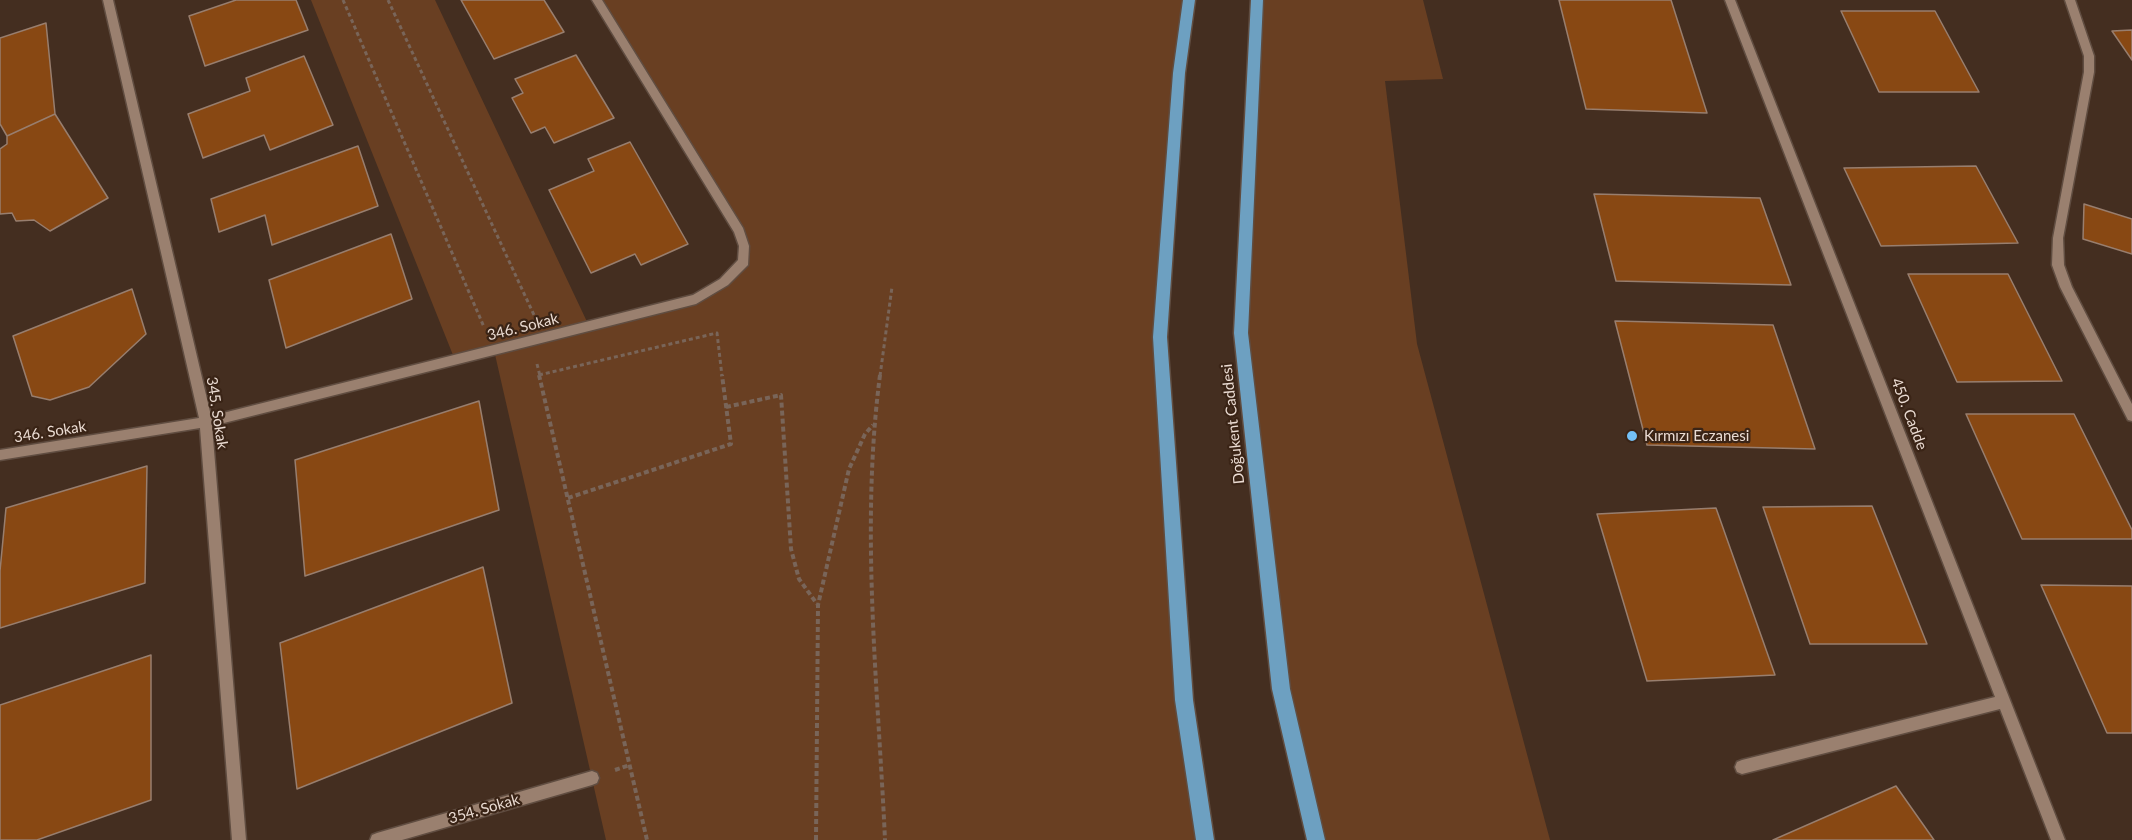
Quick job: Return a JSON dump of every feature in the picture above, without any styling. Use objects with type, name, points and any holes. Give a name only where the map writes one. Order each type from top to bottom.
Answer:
[{"type":"main road","points":[[1189,0],[1179,73],[1160,337],[1184,700],[1205,840]]},
{"type":"main road","name":"Doğukent Caddesi","points":[[1257,0],[1241,333],[1281,689],[1316,840]]},
{"type":"street","name":"345. Sokak","points":[[108,0],[206,422],[238,840]]},
{"type":"street","name":"346. Sokak","points":[[0,456],[206,422],[696,299],[724,282],[744,262],[744,246],[738,231],[597,0]]},
{"type":"street","name":"450. Cadde","points":[[1730,0],[2058,840]]},
{"type":"street","points":[[2070,0],[2089,56],[2089,72],[2058,238],[2058,265],[2066,286],[2132,416]]},
{"type":"street","points":[[1742,767],[2005,700]]},
{"type":"street","name":"354. Sokak","points":[[377,840],[592,778]]},
{"type":"path","points":[[343,0],[493,350]]},
{"type":"path","points":[[388,0],[544,337]]},
{"type":"path","points":[[885,840],[871,530],[874,424],[892,287]]},
{"type":"path","points":[[540,375],[717,333],[731,444],[568,498]]},
{"type":"path","points":[[531,340],[647,840]]},
{"type":"path","points":[[726,407],[781,395],[791,549],[799,579],[818,605]]},
{"type":"path","points":[[816,840],[818,605],[849,470],[865,434],[874,424]]},
{"type":"shaded area","points":[[311,0],[435,0],[589,326],[696,299],[744,262],[744,246],[597,0],[1189,0],[1160,337],[1205,840],[606,840],[494,350],[455,360]]},
{"type":"shaded area","points":[[1257,0],[1423,0],[1443,79],[1385,81],[1417,344],[1550,840],[1316,840],[1281,689],[1241,333]]},
{"type":"building","points":[[236,0],[296,0],[308,30],[205,66],[189,16]]},
{"type":"building","points":[[461,0],[544,0],[564,32],[494,59]]},
{"type":"building","points":[[1559,0],[1671,0],[1707,113],[1586,109]]},
{"type":"building","points":[[1841,11],[1935,11],[1979,92],[1879,92]]},
{"type":"building","points":[[46,23],[55,114],[7,136],[0,124],[0,38]]},
{"type":"building","points":[[2132,30],[2132,60],[2112,31]]},
{"type":"building","points":[[576,55],[614,118],[554,143],[545,127],[531,133],[512,98],[523,93],[515,79]]},
{"type":"building","points":[[304,56],[333,125],[270,150],[264,135],[203,158],[188,114],[250,91],[246,78]]},
{"type":"building","points":[[55,114],[108,198],[50,231],[34,220],[16,221],[12,213],[0,214],[0,149],[7,144],[7,136]]},
{"type":"building","points":[[630,142],[688,244],[641,265],[635,254],[591,273],[549,190],[594,171],[588,159]]},
{"type":"building","points":[[358,146],[378,206],[272,245],[265,215],[219,232],[211,199]]},
{"type":"building","points":[[1976,166],[2018,243],[1881,246],[1844,168]]},
{"type":"building","points":[[1594,194],[1760,198],[1791,285],[1616,281]]},
{"type":"building","points":[[2084,204],[2132,219],[2132,254],[2083,239]]},
{"type":"building","points":[[391,234],[412,299],[286,348],[269,280]]},
{"type":"building","points":[[1908,274],[2008,274],[2062,381],[1957,382]]},
{"type":"building","points":[[132,289],[146,334],[89,387],[50,400],[32,396],[13,336]]},
{"type":"building","points":[[1615,321],[1773,325],[1815,449],[1647,445]]},
{"type":"building","points":[[479,401],[499,510],[305,576],[295,460]]},
{"type":"building","points":[[1966,414],[2074,414],[2132,530],[2132,539],[2022,539]]},
{"type":"building","points":[[147,466],[145,583],[0,628],[0,571],[6,508]]},
{"type":"building","points":[[1872,506],[1927,644],[1810,644],[1763,507]]},
{"type":"building","points":[[1716,508],[1775,675],[1647,681],[1597,514]]},
{"type":"building","points":[[483,567],[512,703],[297,789],[280,643]]},
{"type":"building","points":[[2041,585],[2132,586],[2132,733],[2107,733]]},
{"type":"building","points":[[151,655],[151,800],[37,840],[0,840],[0,705]]},
{"type":"building","points":[[1896,786],[1934,840],[1773,840]]},
{"type":"place","name":"Kırmızı Eczanesi","points":[[1632,436]]}]
